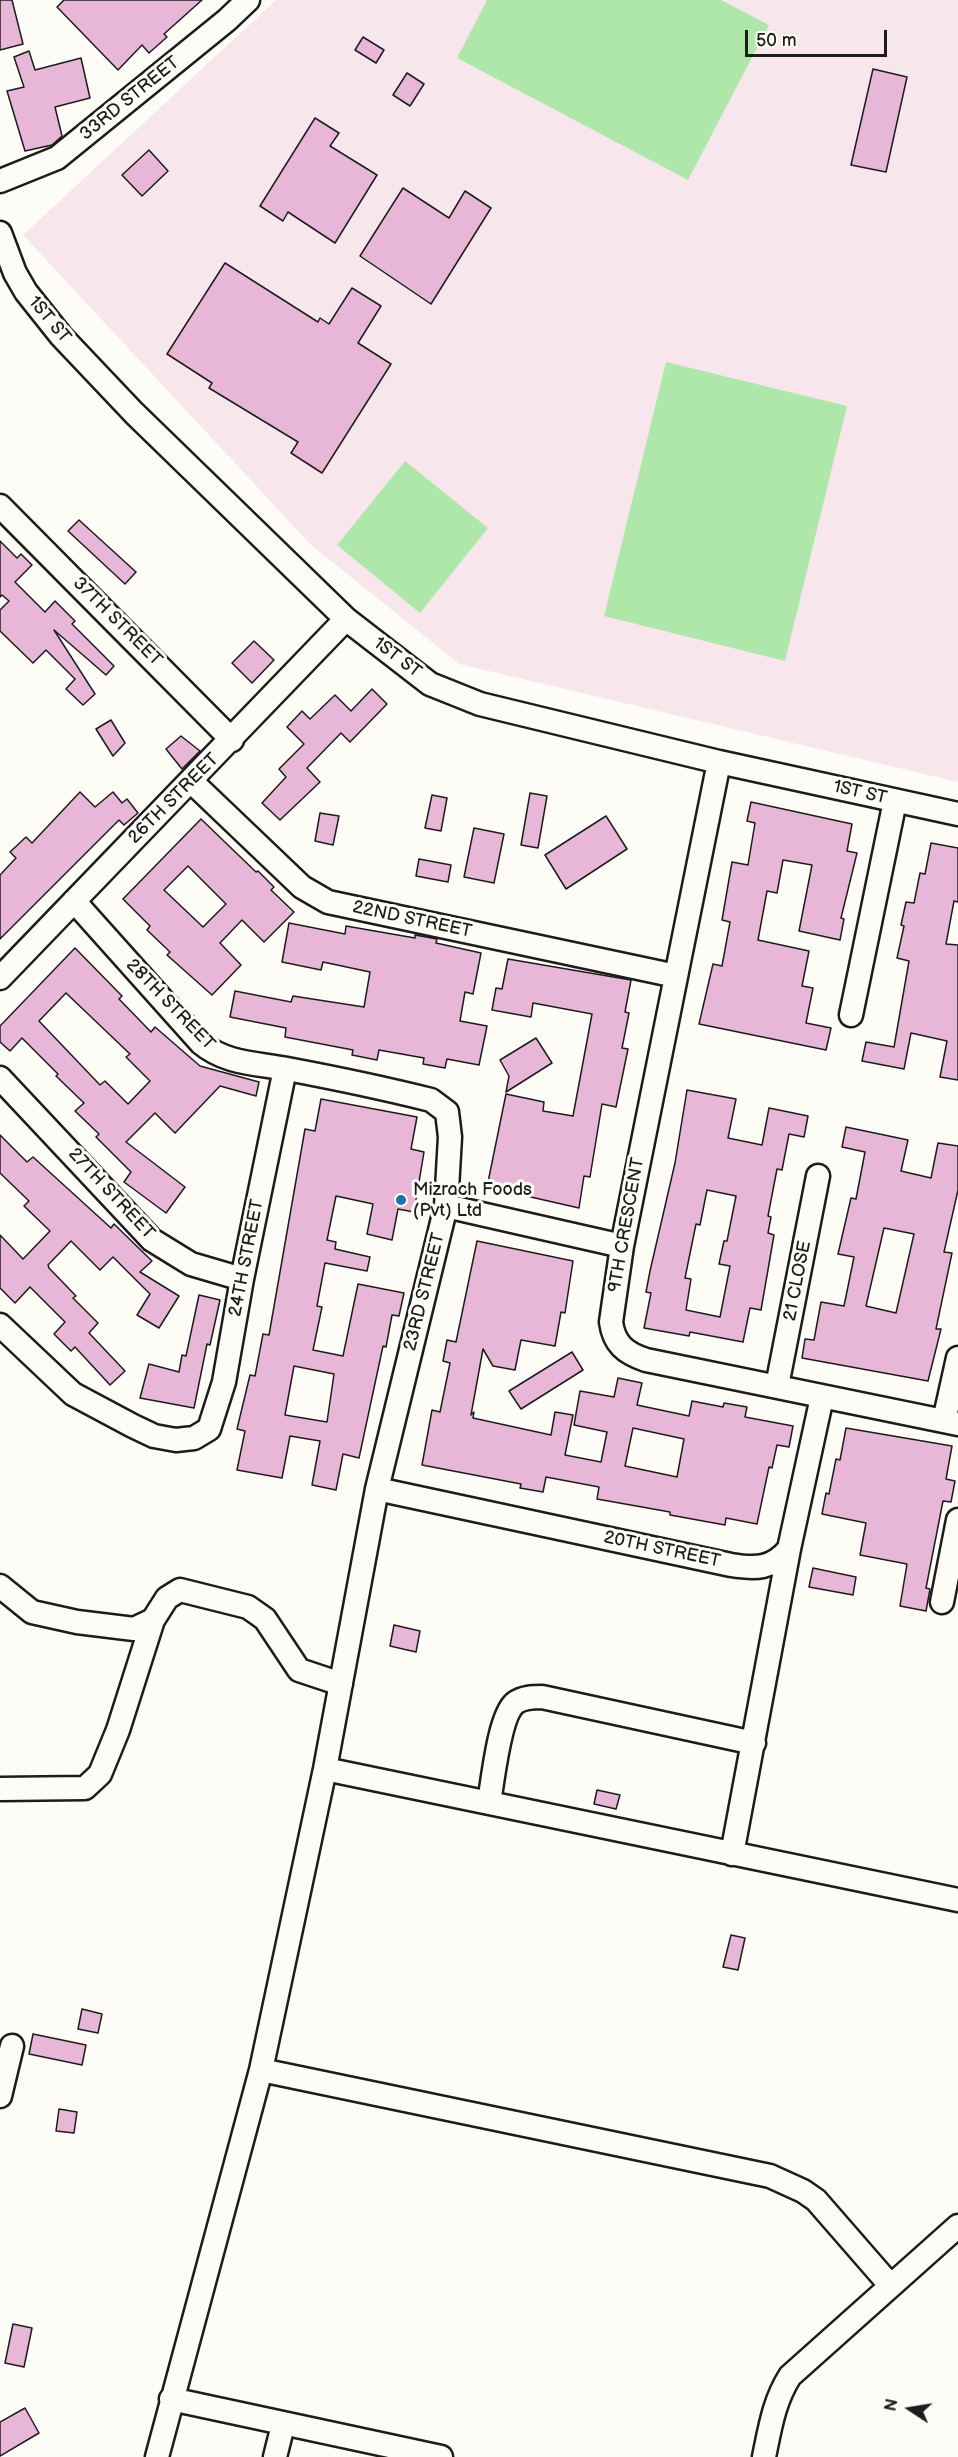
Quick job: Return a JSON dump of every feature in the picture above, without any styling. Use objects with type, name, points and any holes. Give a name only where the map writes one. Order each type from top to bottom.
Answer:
[{"type":"street","name":"33RD STREET","points":[[0,181],[57,158],[227,20],[248,0]]},
{"type":"street","name":"1ST ST","points":[[0,233],[15,273],[26,292],[61,336],[134,413],[346,619],[407,668],[453,695],[480,704],[719,762],[958,814]]},
{"type":"street","name":"37TH STREET","points":[[0,506],[232,740]]},
{"type":"street","name":"26TH STREET","points":[[0,978],[192,782],[346,619]]},
{"type":"street","name":"9TH CRESCENT","points":[[719,762],[622,1246],[611,1322],[613,1335],[621,1347],[632,1355],[646,1359],[951,1423]]},
{"type":"street","name":"22ND STREET","points":[[192,782],[302,887],[328,902],[675,976]]},
{"type":"street","points":[[851,1015],[895,801]]},
{"type":"street","name":"28TH STREET","points":[[74,901],[201,1043],[213,1053],[229,1060],[285,1069],[431,1100]]},
{"type":"street","name":"24TH STREET","points":[[0,1325],[73,1394],[90,1405],[154,1436],[176,1440],[194,1438],[209,1429],[218,1410],[285,1069]]},
{"type":"street","name":"27TH STREET","points":[[0,1078],[152,1240],[192,1264],[242,1280]]},
{"type":"street","name":"23RD STREET","points":[[157,2457],[261,2070],[325,1769],[378,1489],[446,1206],[450,1137],[447,1112],[431,1100]]},
{"type":"street","name":"21 CLOSE","points":[[777,1386],[818,1176]]},
{"type":"street","points":[[446,1206],[622,1246]]},
{"type":"street","points":[[951,1423],[958,1358]]},
{"type":"street","points":[[732,1854],[789,1549],[822,1397]]},
{"type":"street","name":"20TH STREET","points":[[378,1489],[747,1567],[778,1562],[789,1549]]},
{"type":"street","points":[[942,1602],[958,1520]]},
{"type":"street","points":[[0,1586],[32,1612],[77,1622],[134,1629],[153,1620]]},
{"type":"street","points":[[0,1789],[85,1788],[100,1774],[118,1730],[153,1620],[167,1598],[180,1590],[248,1607],[265,1619],[299,1670],[341,1683]]},
{"type":"street","points":[[489,1802],[507,1717],[516,1702],[525,1698],[542,1697],[754,1743]]},
{"type":"street","points":[[325,1769],[958,1900]]},
{"type":"street","points":[[0,2096],[12,2046]]},
{"type":"street","points":[[261,2070],[770,2176],[803,2191],[816,2200],[890,2285]]},
{"type":"street","points":[[764,2457],[773,2412],[790,2376],[958,2226]]},
{"type":"street","points":[[171,2399],[283,2425],[441,2457]]},
{"type":"street","points":[[274,2457],[283,2425]]},
{"type":"shaded area","points":[[276,0],[958,0],[958,782],[459,664],[311,545],[23,235]]},
{"type":"green space","points":[[487,0],[721,0],[769,25],[688,180],[457,58]]},
{"type":"green space","points":[[666,362],[847,406],[785,661],[604,616]]},
{"type":"green space","points":[[405,461],[488,528],[420,613],[337,545]]},
{"type":"building","points":[[0,0],[12,0],[23,44],[0,50]]},
{"type":"building","points":[[64,0],[202,0],[164,34],[167,37],[149,53],[142,45],[118,70],[57,7]]},
{"type":"building","points":[[363,37],[384,50],[376,63],[355,50]]},
{"type":"building","points":[[29,51],[35,70],[81,58],[90,98],[55,107],[62,136],[52,145],[25,151],[7,91],[24,87],[14,57]]},
{"type":"building","points":[[873,69],[907,77],[886,172],[851,165]]},
{"type":"building","points":[[407,73],[424,84],[410,106],[393,95]]},
{"type":"building","points":[[315,118],[339,133],[330,146],[377,175],[335,243],[288,212],[283,221],[260,206]]},
{"type":"building","points":[[149,150],[168,171],[142,196],[122,175]]},
{"type":"building","points":[[403,188],[449,218],[465,191],[491,208],[431,304],[360,256]]},
{"type":"building","points":[[225,263],[318,322],[320,318],[329,324],[352,288],[381,306],[358,343],[391,364],[322,473],[291,453],[298,442],[209,388],[212,383],[167,354]]},
{"type":"building","points":[[79,520],[136,572],[125,584],[68,531]]},
{"type":"building","points":[[0,541],[17,558],[21,554],[32,565],[15,582],[45,612],[55,601],[75,621],[72,624],[114,666],[106,675],[54,630],[95,694],[83,705],[66,689],[75,679],[46,650],[33,663],[0,631],[0,610],[9,601],[2,595],[0,597]]},
{"type":"building","points":[[254,641],[274,660],[252,683],[232,663]]},
{"type":"building","points":[[372,689],[387,704],[350,742],[341,733],[307,768],[320,782],[280,820],[262,803],[286,777],[279,769],[304,744],[287,727],[302,711],[310,719],[335,695],[351,711]]},
{"type":"building","points":[[111,720],[125,743],[113,756],[96,729]]},
{"type":"building","points":[[181,736],[200,751],[182,769],[166,749]]},
{"type":"building","points":[[80,792],[95,807],[113,792],[122,803],[127,799],[138,813],[124,825],[119,820],[0,939],[0,875],[16,858],[10,852],[26,837],[32,843]]},
{"type":"building","points":[[530,793],[547,796],[538,848],[521,845]]},
{"type":"building","points":[[432,795],[447,798],[441,831],[425,828]]},
{"type":"building","points":[[751,802],[852,824],[847,851],[857,853],[841,918],[844,919],[840,940],[799,931],[812,865],[783,860],[777,893],[767,891],[758,940],[809,951],[802,986],[813,988],[806,1023],[831,1028],[826,1050],[699,1024],[713,964],[722,966],[730,922],[722,920],[732,862],[748,865],[755,823],[747,821]]},
{"type":"building","points":[[320,813],[339,816],[333,845],[315,841]]},
{"type":"building","points":[[606,816],[627,849],[566,889],[545,855]]},
{"type":"building","points":[[201,819],[274,887],[271,890],[294,912],[264,942],[242,920],[220,943],[241,965],[212,995],[167,955],[170,952],[147,930],[150,926],[123,899]],"holes":[[[188,866],[226,904],[203,927],[164,890]]]},
{"type":"building","points":[[474,828],[504,834],[494,883],[464,877]]},
{"type":"building","points":[[931,843],[958,848],[958,902],[954,901],[946,944],[958,945],[958,1080],[940,1077],[947,1041],[911,1033],[904,1069],[862,1061],[866,1042],[894,1047],[909,961],[897,958],[904,926],[901,925],[906,902],[914,903],[920,873],[925,874]]},
{"type":"building","points":[[419,859],[451,865],[448,882],[416,876]]},
{"type":"building","points":[[289,923],[345,934],[346,926],[415,938],[415,935],[437,939],[436,943],[481,953],[473,994],[465,992],[460,1021],[487,1026],[479,1065],[447,1059],[445,1068],[423,1064],[424,1058],[379,1050],[377,1060],[352,1055],[353,1050],[285,1037],[286,1028],[230,1017],[235,991],[291,1002],[293,996],[364,1007],[370,972],[323,962],[321,970],[282,962]]},
{"type":"building","points":[[75,948],[122,996],[119,999],[151,1032],[155,1027],[200,1066],[259,1082],[256,1096],[220,1086],[175,1133],[155,1113],[126,1142],[185,1187],[166,1213],[124,1182],[131,1172],[96,1137],[99,1134],[75,1111],[84,1103],[22,1038],[10,1051],[0,1042],[0,1026]],"holes":[[[66,993],[130,1054],[126,1057],[150,1081],[128,1104],[105,1081],[100,1085],[39,1021]]]},
{"type":"building","points":[[508,959],[631,980],[625,1012],[629,1013],[622,1048],[628,1049],[616,1107],[602,1104],[590,1177],[584,1176],[579,1208],[487,1187],[506,1094],[544,1102],[543,1111],[573,1116],[592,1014],[533,1003],[531,1017],[492,1010],[496,988],[502,989]]},
{"type":"building","points":[[536,1038],[552,1063],[506,1092],[509,1076],[500,1060]]},
{"type":"building","points":[[687,1090],[736,1099],[728,1138],[762,1145],[769,1108],[808,1116],[804,1137],[789,1134],[782,1170],[777,1169],[768,1216],[771,1217],[768,1233],[774,1235],[761,1310],[750,1308],[743,1342],[690,1332],[689,1336],[644,1328],[651,1293],[646,1292],[675,1163]],"holes":[[[707,1190],[736,1196],[727,1241],[724,1241],[719,1264],[730,1266],[720,1317],[686,1310],[691,1279],[685,1278],[696,1224],[700,1225]]]},
{"type":"building","points":[[321,1099],[417,1117],[411,1149],[424,1152],[414,1212],[398,1209],[392,1240],[367,1234],[373,1204],[336,1196],[327,1240],[336,1242],[335,1249],[370,1257],[367,1271],[325,1263],[317,1306],[322,1307],[313,1350],[343,1356],[358,1284],[404,1293],[399,1316],[392,1315],[386,1347],[383,1346],[359,1458],[343,1454],[336,1490],[312,1485],[320,1441],[290,1436],[282,1478],[237,1470],[245,1431],[237,1429],[250,1375],[255,1376],[263,1334],[269,1335],[305,1129],[315,1131]],"holes":[[[294,1366],[334,1374],[327,1422],[285,1415]]]},
{"type":"building","points":[[846,1127],[908,1140],[901,1171],[931,1178],[938,1143],[958,1146],[958,1190],[944,1252],[952,1253],[936,1329],[941,1329],[928,1381],[802,1358],[805,1339],[814,1340],[821,1302],[844,1306],[854,1257],[838,1254],[851,1198],[856,1199],[865,1152],[842,1147]],"holes":[[[884,1228],[914,1234],[896,1313],[866,1306]]]},
{"type":"building","points":[[0,1135],[27,1162],[33,1157],[111,1228],[114,1224],[152,1261],[140,1272],[179,1296],[159,1328],[137,1315],[150,1294],[113,1257],[100,1270],[71,1241],[48,1265],[76,1296],[73,1298],[98,1323],[89,1333],[125,1371],[110,1385],[75,1347],[71,1351],[54,1334],[65,1322],[30,1287],[15,1303],[0,1288],[0,1235],[23,1259],[50,1231],[24,1206],[29,1201],[0,1173]]},
{"type":"building","points":[[477,1241],[573,1261],[565,1313],[561,1312],[555,1346],[521,1340],[515,1370],[493,1366],[483,1349],[471,1415],[474,1412],[473,1418],[551,1435],[555,1412],[573,1415],[565,1455],[601,1462],[607,1432],[574,1425],[580,1391],[614,1397],[618,1378],[642,1383],[637,1405],[689,1416],[692,1401],[723,1407],[724,1403],[747,1407],[745,1417],[793,1426],[789,1447],[777,1445],[772,1468],[769,1467],[757,1524],[726,1518],[725,1525],[597,1499],[599,1487],[546,1477],[543,1492],[520,1488],[521,1484],[422,1465],[432,1410],[440,1412],[450,1363],[443,1361],[447,1340],[456,1342]],"holes":[[[633,1428],[684,1439],[677,1477],[625,1466]]]},
{"type":"building","points":[[199,1295],[220,1300],[210,1345],[207,1344],[194,1408],[140,1398],[149,1364],[179,1372],[182,1355],[186,1356]]},
{"type":"building","points":[[572,1352],[583,1370],[521,1409],[509,1391]]},
{"type":"building","points":[[846,1428],[952,1446],[946,1479],[955,1481],[951,1502],[943,1501],[926,1588],[930,1589],[926,1611],[900,1606],[907,1564],[860,1555],[866,1523],[822,1514],[826,1493],[829,1494],[836,1459],[840,1460]]},
{"type":"building","points":[[813,1568],[856,1577],[853,1595],[809,1587]]},
{"type":"building","points":[[394,1625],[420,1631],[416,1652],[390,1646]]},
{"type":"building","points":[[597,1790],[620,1795],[616,1809],[594,1804]]},
{"type":"building","points":[[731,1935],[745,1938],[738,1970],[723,1967]]},
{"type":"building","points":[[82,2009],[102,2014],[98,2033],[78,2029]]},
{"type":"building","points":[[33,2034],[86,2045],[82,2065],[29,2054]]},
{"type":"building","points":[[59,2109],[77,2112],[74,2133],[56,2131]]},
{"type":"building","points":[[13,2324],[32,2328],[24,2367],[5,2363]]},
{"type":"building","points":[[25,2408],[39,2433],[0,2456],[0,2422]]},
{"type":"place","name":"Mizrach Foods (Pvt) Ltd","points":[[401,1200]]}]
